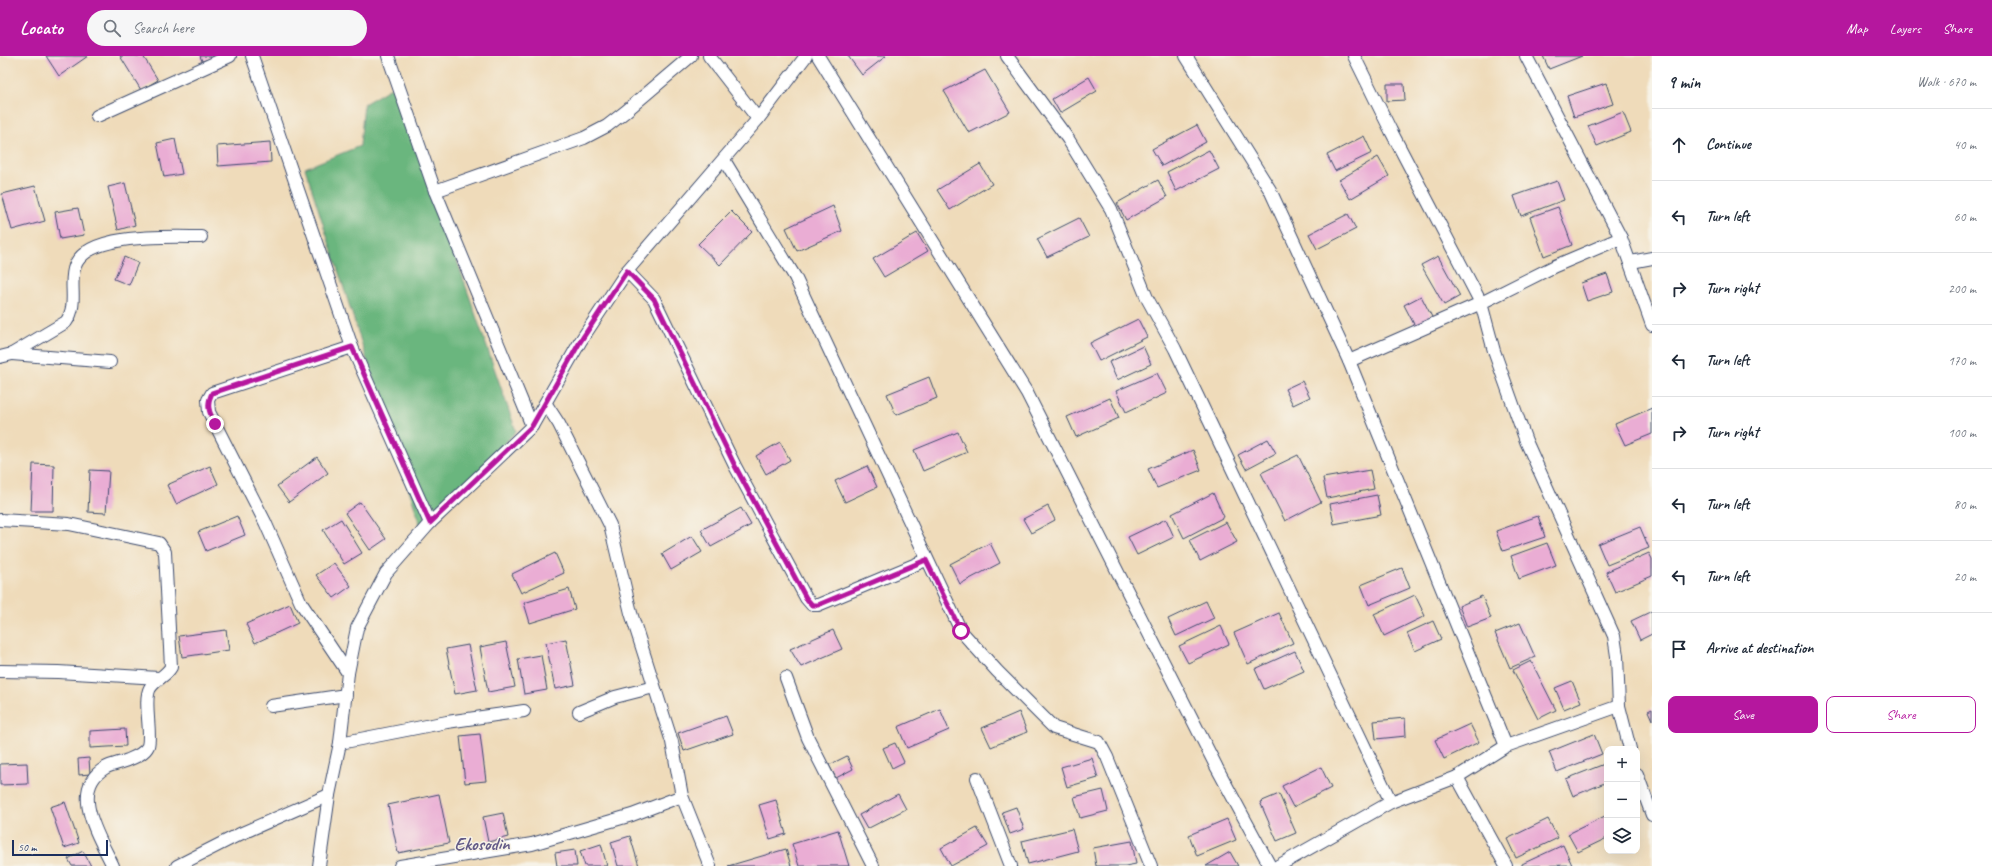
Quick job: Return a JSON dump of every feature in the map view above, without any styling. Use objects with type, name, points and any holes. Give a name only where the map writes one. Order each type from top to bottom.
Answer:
[{"type":"street","points":[[97,116],[230,56]]},
{"type":"street","points":[[252,56],[352,347],[430,523]]},
{"type":"street","points":[[388,56],[435,191],[532,426]]},
{"type":"street","points":[[435,191],[584,138],[607,126],[691,56]]},
{"type":"street","points":[[709,56],[758,119]]},
{"type":"street","points":[[319,866],[329,795],[340,743],[348,673],[357,628],[386,573],[430,523],[532,426],[546,404],[580,342],[627,271],[724,160],[758,119],[806,56]]},
{"type":"street","points":[[818,56],[1027,393],[1217,768],[1270,866]]},
{"type":"street","points":[[1007,56],[1068,139],[1111,208],[1148,298],[1178,356],[1391,802]]},
{"type":"street","points":[[1186,56],[1270,190],[1349,361],[1506,746]]},
{"type":"street","points":[[1354,56],[1391,131],[1481,304],[1494,351],[1526,441],[1614,636],[1617,656],[1619,706],[1629,746]]},
{"type":"street","points":[[1526,56],[1621,238],[1652,325]]},
{"type":"street","points":[[724,160],[795,277],[926,560],[961,631],[997,672],[1054,728],[1099,742],[1107,757],[1151,866]]},
{"type":"street","points":[[0,357],[12,354],[66,322],[72,314],[75,266],[84,254],[102,243],[146,237],[201,237]]},
{"type":"street","points":[[1349,361],[1481,304],[1555,266],[1621,238]]},
{"type":"street","points":[[1630,262],[1652,258]]},
{"type":"street","points":[[627,271],[654,299],[735,466],[806,598],[812,605],[818,605],[926,560]]},
{"type":"street","points":[[348,673],[301,603],[265,522],[209,412],[208,400],[212,393],[352,347]]},
{"type":"street","points":[[12,354],[110,362]]},
{"type":"street","points":[[546,404],[559,424],[610,525],[632,612],[672,742],[682,796],[710,866]]},
{"type":"street","points":[[0,520],[69,524],[159,543],[163,547],[171,667],[168,673],[159,678],[149,689],[148,746],[139,755],[106,767],[94,778],[88,792],[88,809],[113,866]]},
{"type":"street","points":[[0,670],[159,678]]},
{"type":"street","points":[[786,678],[808,738],[873,866]]},
{"type":"street","points":[[579,712],[615,697],[654,687]]},
{"type":"street","points":[[271,706],[346,694]]},
{"type":"street","points":[[1278,866],[1391,802],[1457,777],[1506,746],[1619,706]]},
{"type":"street","points":[[340,743],[447,722],[524,711]]},
{"type":"street","points":[[1457,777],[1506,866]]},
{"type":"street","points":[[977,778],[1011,866]]},
{"type":"street","points":[[1640,782],[1652,815]]},
{"type":"street","points":[[177,866],[240,834],[329,795]]},
{"type":"street","points":[[400,866],[532,844],[632,815],[682,796]]},
{"type":"green space","points":[[396,85],[516,431],[423,533],[305,168],[360,146],[364,104]]},
{"type":"building","points":[[46,56],[88,56],[59,76]]},
{"type":"building","points":[[120,56],[143,56],[158,80],[141,90]]},
{"type":"building","points":[[200,56],[219,56],[202,61]]},
{"type":"building","points":[[848,56],[886,56],[862,75]]},
{"type":"building","points":[[1543,56],[1582,56],[1549,69]]},
{"type":"building","points":[[985,70],[1010,112],[969,133],[944,91]]},
{"type":"building","points":[[1089,77],[1097,91],[1060,113],[1052,99]]},
{"type":"building","points":[[1606,83],[1613,104],[1574,117],[1567,96]]},
{"type":"building","points":[[1387,84],[1404,84],[1405,100],[1387,101]]},
{"type":"building","points":[[1623,112],[1631,132],[1597,146],[1588,126]]},
{"type":"building","points":[[1197,125],[1206,142],[1162,166],[1152,149]]},
{"type":"building","points":[[1364,136],[1372,153],[1335,171],[1327,155]]},
{"type":"building","points":[[175,139],[182,174],[164,177],[157,143]]},
{"type":"building","points":[[270,142],[271,162],[218,166],[217,146]]},
{"type":"building","points":[[1209,150],[1219,169],[1176,191],[1167,172]]},
{"type":"building","points":[[1378,157],[1389,176],[1350,199],[1339,180]]},
{"type":"building","points":[[980,164],[992,184],[950,210],[937,190]]},
{"type":"building","points":[[1158,180],[1167,197],[1126,220],[1117,203]]},
{"type":"building","points":[[1557,181],[1564,200],[1521,216],[1514,196]]},
{"type":"building","points":[[125,183],[135,225],[118,230],[108,187]]},
{"type":"building","points":[[35,186],[45,221],[12,230],[2,194]]},
{"type":"building","points":[[833,206],[842,231],[797,251],[786,228]]},
{"type":"building","points":[[1558,207],[1572,245],[1544,256],[1530,217]]},
{"type":"building","points":[[78,208],[84,235],[60,239],[55,212]]},
{"type":"building","points":[[731,211],[752,232],[720,265],[698,244]]},
{"type":"building","points":[[1348,214],[1356,229],[1317,249],[1309,234]]},
{"type":"building","points":[[1079,218],[1089,237],[1047,257],[1037,239]]},
{"type":"building","points":[[917,233],[928,251],[884,277],[873,259]]},
{"type":"building","points":[[1438,256],[1460,296],[1444,305],[1421,265]]},
{"type":"building","points":[[124,257],[138,263],[129,285],[114,279]]},
{"type":"building","points":[[1607,274],[1613,292],[1587,301],[1581,283]]},
{"type":"building","points":[[1421,296],[1433,319],[1416,328],[1404,305]]},
{"type":"building","points":[[1138,319],[1147,337],[1099,361],[1090,343]]},
{"type":"building","points":[[1143,346],[1151,364],[1117,380],[1109,362]]},
{"type":"building","points":[[1157,373],[1167,393],[1126,412],[1116,391]]},
{"type":"building","points":[[929,377],[937,398],[896,415],[887,394]]},
{"type":"building","points":[[1302,381],[1310,397],[1293,405],[1285,389]]},
{"type":"building","points":[[1110,398],[1119,418],[1076,437],[1067,417]]},
{"type":"building","points":[[1652,408],[1652,434],[1625,445],[1615,424]]},
{"type":"building","points":[[958,432],[967,452],[923,471],[914,450]]},
{"type":"building","points":[[1268,439],[1276,453],[1246,469],[1238,455]]},
{"type":"building","points":[[780,442],[790,460],[766,474],[756,456]]},
{"type":"building","points":[[1193,450],[1201,470],[1157,488],[1148,469]]},
{"type":"building","points":[[1298,455],[1321,502],[1285,521],[1261,473]]},
{"type":"building","points":[[317,457],[328,473],[289,502],[277,486]]},
{"type":"building","points":[[33,464],[54,465],[53,511],[31,511]]},
{"type":"building","points":[[210,466],[218,484],[176,504],[167,485]]},
{"type":"building","points":[[867,466],[877,487],[845,502],[835,481]]},
{"type":"building","points":[[90,470],[109,471],[106,513],[88,512]]},
{"type":"building","points":[[1370,470],[1374,489],[1327,498],[1323,478]]},
{"type":"building","points":[[1213,493],[1224,517],[1184,538],[1172,514]]},
{"type":"building","points":[[1377,495],[1381,515],[1334,524],[1330,504]]},
{"type":"building","points":[[360,502],[386,539],[370,550],[345,513]]},
{"type":"building","points":[[1048,506],[1055,520],[1031,533],[1023,519]]},
{"type":"building","points":[[741,508],[751,525],[711,547],[701,530]]},
{"type":"building","points":[[237,516],[245,535],[206,551],[198,532]]},
{"type":"building","points":[[1538,516],[1545,537],[1503,551],[1496,531]]},
{"type":"building","points":[[341,519],[362,553],[344,564],[323,530]]},
{"type":"building","points":[[1166,519],[1174,537],[1137,555],[1128,537]]},
{"type":"building","points":[[1226,522],[1237,542],[1200,561],[1190,540]]},
{"type":"building","points":[[1640,527],[1649,548],[1607,565],[1598,544]]},
{"type":"building","points":[[692,536],[702,552],[671,570],[662,554]]},
{"type":"building","points":[[990,543],[1000,563],[960,584],[950,564]]},
{"type":"building","points":[[1547,543],[1556,565],[1519,579],[1511,556]]},
{"type":"building","points":[[555,553],[564,573],[521,593],[512,574]]},
{"type":"building","points":[[1649,553],[1652,559],[1652,576],[1615,592],[1606,572]]},
{"type":"building","points":[[334,563],[351,586],[334,598],[316,575]]},
{"type":"building","points":[[1402,568],[1410,588],[1369,605],[1361,585]]},
{"type":"building","points":[[569,589],[575,609],[530,623],[524,603]]},
{"type":"building","points":[[1415,595],[1425,616],[1384,636],[1374,614]]},
{"type":"building","points":[[1482,596],[1491,618],[1467,627],[1459,606]]},
{"type":"building","points":[[1206,601],[1214,618],[1176,636],[1168,619]]},
{"type":"building","points":[[290,604],[298,623],[255,643],[246,624]]},
{"type":"building","points":[[1652,611],[1652,634],[1640,640],[1631,621]]},
{"type":"building","points":[[1279,613],[1293,643],[1248,664],[1234,633]]},
{"type":"building","points":[[1433,621],[1441,639],[1415,651],[1407,633]]},
{"type":"building","points":[[1520,623],[1535,657],[1510,668],[1495,633]]},
{"type":"building","points":[[1221,626],[1229,644],[1188,663],[1179,646]]},
{"type":"building","points":[[226,630],[229,650],[182,657],[179,636]]},
{"type":"building","points":[[833,630],[842,649],[801,667],[790,649]]},
{"type":"building","points":[[566,639],[575,685],[555,689],[546,643]]},
{"type":"building","points":[[506,642],[515,687],[488,692],[480,647]]},
{"type":"building","points":[[468,645],[477,690],[455,694],[446,649]]},
{"type":"building","points":[[1295,651],[1304,671],[1264,689],[1255,669]]},
{"type":"building","points":[[541,655],[547,690],[524,694],[518,659]]},
{"type":"building","points":[[1531,661],[1556,710],[1538,719],[1513,670]]},
{"type":"building","points":[[1572,681],[1581,702],[1564,709],[1555,688]]},
{"type":"building","points":[[940,709],[949,730],[907,748],[898,727]]},
{"type":"building","points":[[1652,709],[1652,720],[1648,711]]},
{"type":"building","points":[[1019,712],[1027,732],[991,747],[982,728]]},
{"type":"building","points":[[726,716],[733,734],[684,751],[678,733]]},
{"type":"building","points":[[1405,718],[1406,736],[1376,739],[1374,721]]},
{"type":"building","points":[[1470,724],[1479,742],[1444,759],[1435,740]]},
{"type":"building","points":[[125,729],[126,746],[90,748],[90,731]]},
{"type":"building","points":[[480,734],[486,781],[465,783],[460,736]]},
{"type":"building","points":[[1594,734],[1602,754],[1557,772],[1549,752]]},
{"type":"building","points":[[895,743],[904,762],[892,768],[883,748]]},
{"type":"building","points":[[847,756],[853,769],[836,778],[829,765]]},
{"type":"building","points":[[89,758],[90,774],[79,775],[78,759]]},
{"type":"building","points":[[1092,758],[1098,778],[1067,787],[1061,767]]},
{"type":"building","points":[[27,763],[28,784],[0,785],[0,764]]},
{"type":"building","points":[[1604,764],[1604,783],[1573,796],[1566,779]]},
{"type":"building","points":[[1321,767],[1331,788],[1293,807],[1282,786]]},
{"type":"building","points":[[1103,790],[1108,811],[1080,818],[1074,797]]},
{"type":"building","points":[[439,794],[449,843],[398,853],[388,805]]},
{"type":"building","points":[[898,794],[906,809],[867,829],[859,815]]},
{"type":"building","points":[[1279,794],[1296,833],[1277,841],[1260,802]]},
{"type":"building","points":[[776,800],[786,834],[770,839],[759,805]]},
{"type":"building","points":[[65,802],[79,843],[64,848],[50,807]]},
{"type":"building","points":[[1016,807],[1024,829],[1010,834],[1002,812]]},
{"type":"building","points":[[503,813],[508,837],[488,842],[483,817]]},
{"type":"building","points":[[1604,816],[1604,839],[1578,852],[1568,834]]},
{"type":"building","points":[[1227,819],[1236,840],[1197,856],[1189,835]]},
{"type":"building","points":[[1548,819],[1558,838],[1516,858],[1507,839]]},
{"type":"building","points":[[977,828],[988,846],[951,866],[941,848]]},
{"type":"building","points":[[1072,829],[1078,851],[1028,864],[1022,841]]},
{"type":"building","points":[[838,830],[849,866],[799,866],[792,844]]},
{"type":"building","points":[[630,836],[639,866],[618,866],[611,842]]},
{"type":"building","points":[[1132,841],[1136,864],[1125,866],[1096,866],[1093,848]]},
{"type":"building","points":[[601,844],[607,866],[585,866],[580,851]]},
{"type":"building","points":[[1563,845],[1572,865],[1522,866],[1522,864]]},
{"type":"building","points":[[786,849],[791,866],[728,866]]},
{"type":"building","points":[[575,850],[577,866],[557,866],[555,853]]},
{"type":"building","points":[[83,851],[91,866],[72,866],[68,859]]},
{"type":"building","points":[[1230,852],[1238,866],[1206,866]]},
{"type":"district","name":"Ekosodin","points":[[482,844]]},
{"type":"route","points":[[215,424],[209,412],[208,400],[212,393],[352,347],[430,523],[472,485],[532,426],[546,404],[580,342],[627,271],[654,299],[735,466],[806,598],[812,605],[818,605],[926,560],[961,631]]}]
